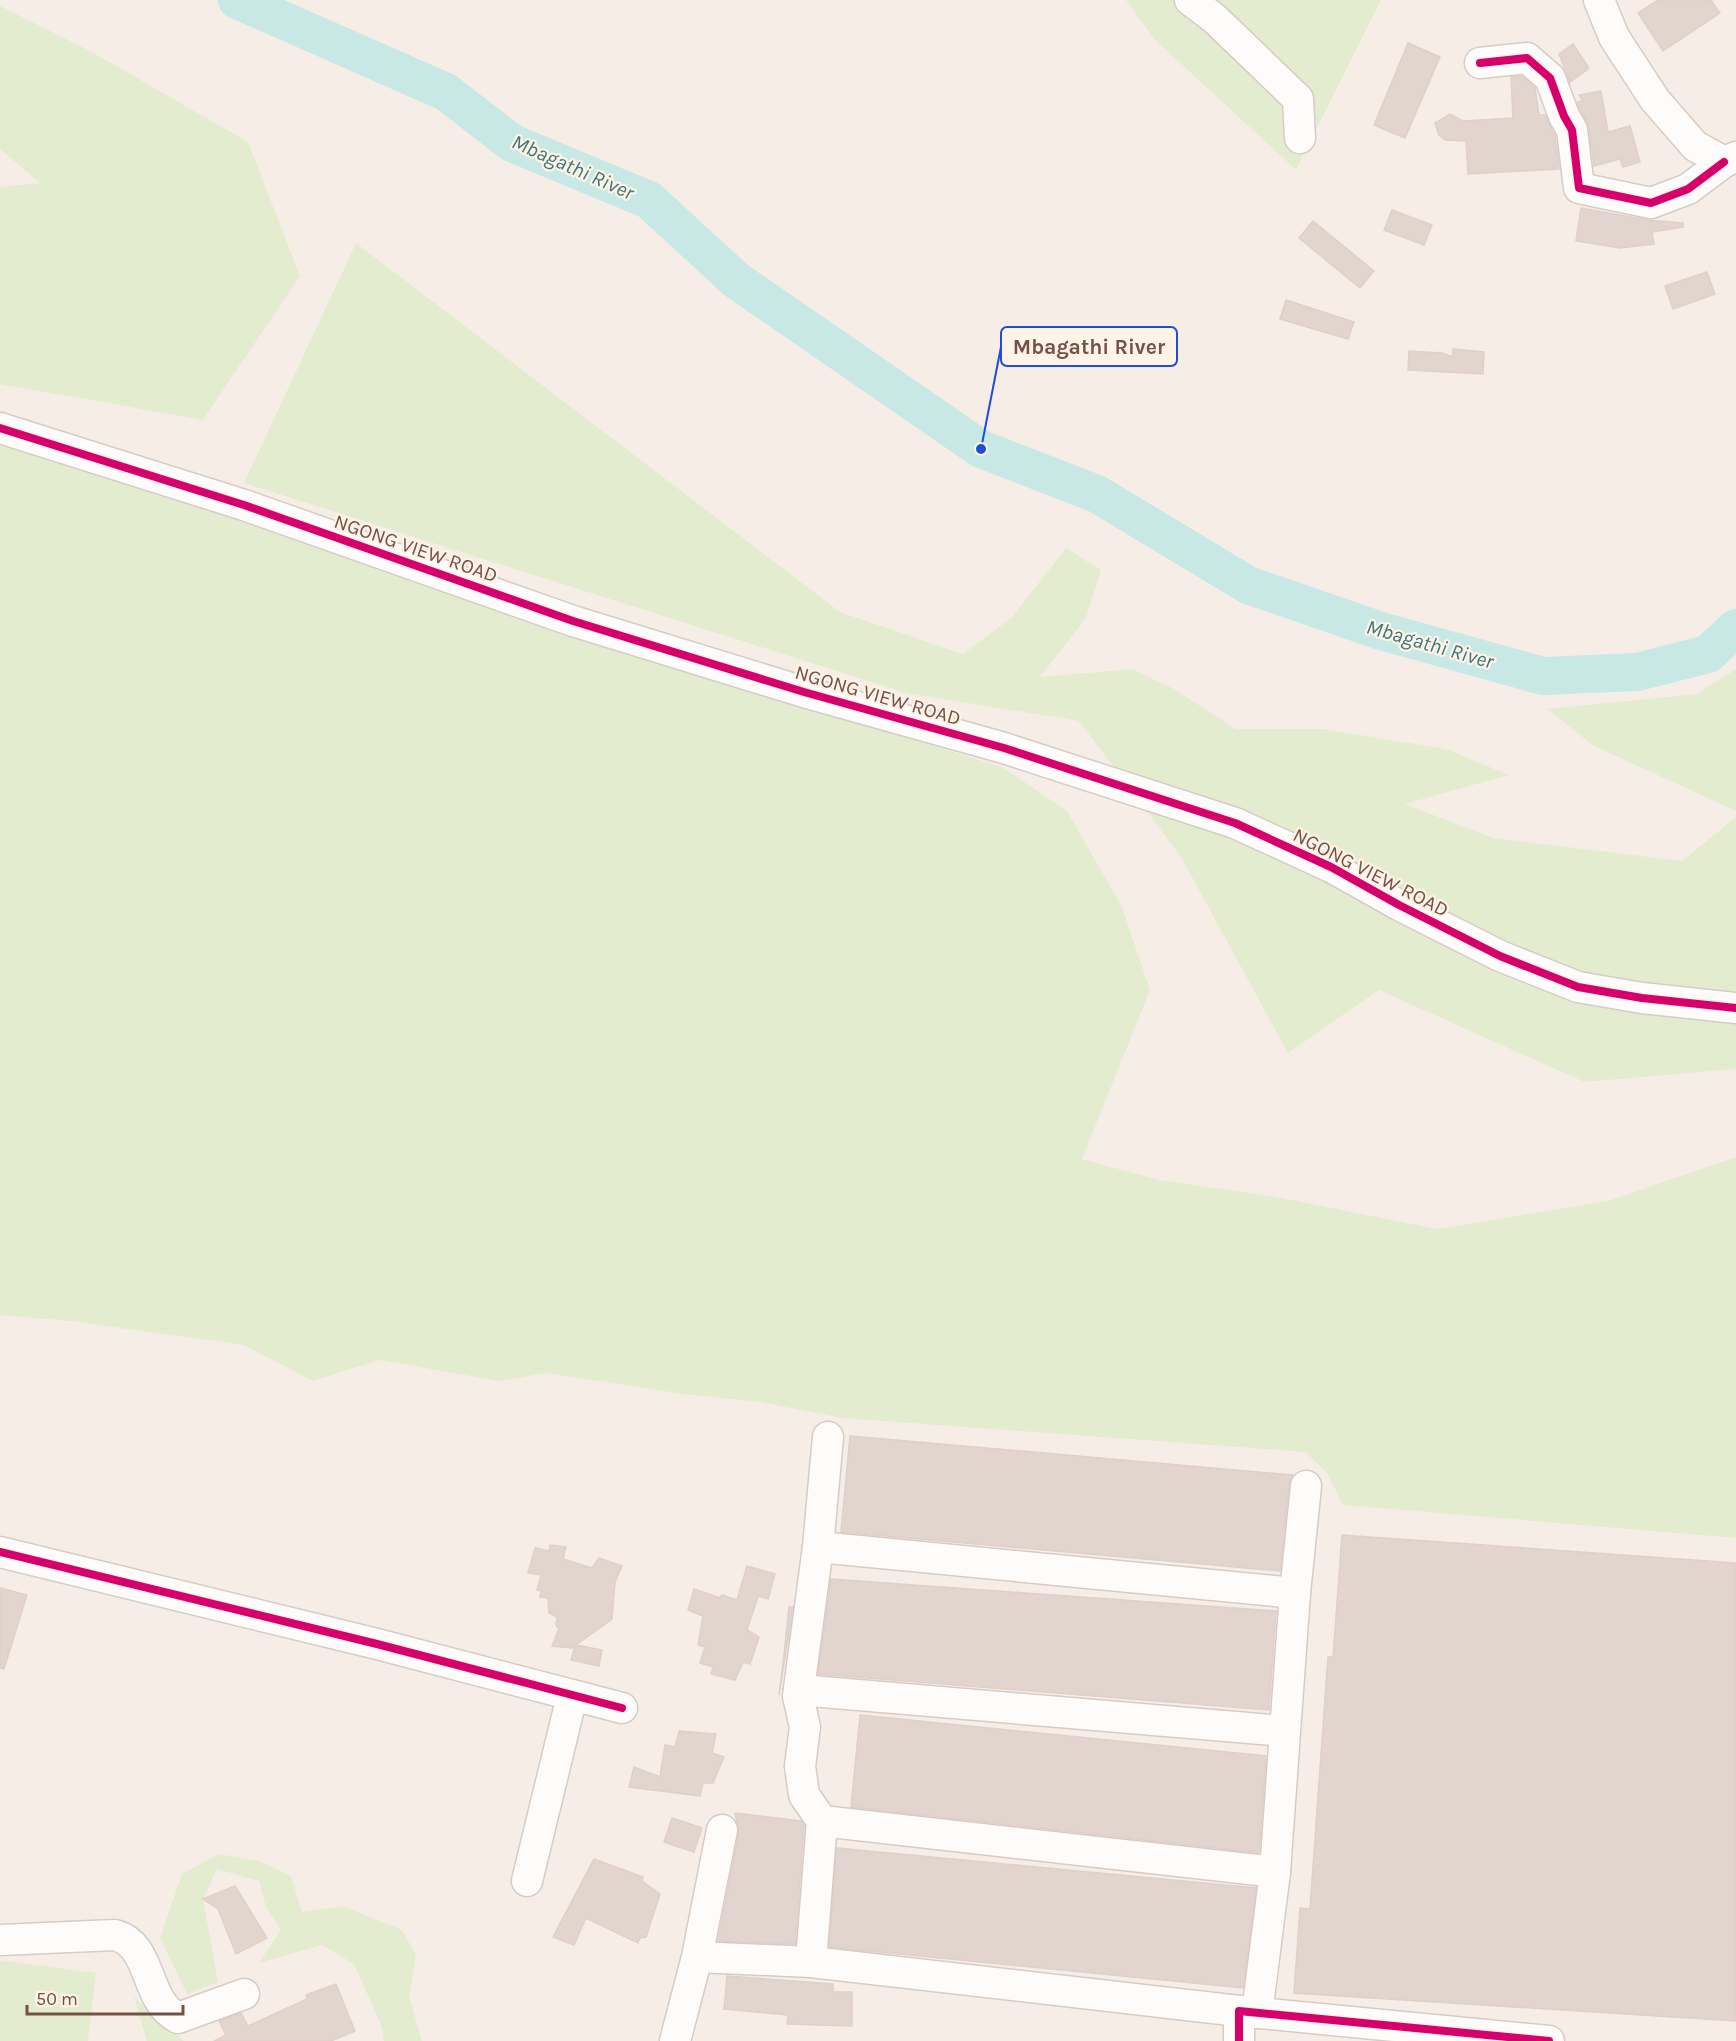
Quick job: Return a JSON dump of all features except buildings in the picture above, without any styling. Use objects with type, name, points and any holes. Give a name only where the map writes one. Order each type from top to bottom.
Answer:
[{"type":"street","points":[[1190,0],[1215,18],[1298,99],[1300,138]]},
{"type":"street","points":[[1599,0],[1614,37],[1655,100],[1695,146],[1730,160]]},
{"type":"street","points":[[1479,63],[1527,58],[1550,78],[1564,116],[1572,130],[1579,188],[1651,202],[1688,189],[1730,160]]},
{"type":"street","name":"NGONG VIEW ROAD","points":[[0,428],[244,505],[573,621],[804,692],[1004,748],[1235,823],[1331,867],[1399,905],[1500,956],[1578,987],[1642,998],[1736,1008]]},
{"type":"street","points":[[811,1962],[822,1821],[804,1795],[800,1766],[805,1727],[799,1690],[818,1547],[828,1437]]},
{"type":"street","points":[[1239,2041],[1248,2012],[1275,1872],[1295,1593],[1306,1486]]},
{"type":"street","points":[[818,1547],[1295,1593]]},
{"type":"street","points":[[0,1552],[377,1644],[622,1708]]},
{"type":"street","points":[[799,1690],[1284,1731]]},
{"type":"street","points":[[527,1881],[572,1696]]},
{"type":"street","points":[[822,1821],[1275,1872]]},
{"type":"street","points":[[675,2041],[697,1957],[722,1830]]},
{"type":"street","points":[[0,1940],[115,1935],[128,1938],[137,1950],[160,2002],[167,2013],[178,2018],[244,1994]]},
{"type":"street","points":[[697,1957],[811,1962],[1248,2012],[1549,2041]]},
{"type":"green space","points":[[1126,0],[1381,0],[1296,170],[1154,39]]},
{"type":"green space","points":[[0,6],[92,52],[248,142],[300,276],[203,420],[0,384],[0,187],[40,183],[0,149]]},
{"type":"green space","points":[[356,243],[840,612],[963,654],[1012,617],[1066,548],[1101,570],[1086,618],[1040,677],[1132,669],[1174,689],[1236,729],[1324,729],[1446,749],[1509,775],[1405,804],[1493,838],[1682,861],[1736,817],[1736,1069],[1584,1082],[1379,990],[1288,1053],[1181,857],[1079,721],[906,693],[244,483]]},
{"type":"green space","points":[[0,443],[111,476],[799,704],[1002,767],[1067,811],[1122,907],[1150,990],[1082,1159],[1159,1180],[1272,1196],[1437,1229],[1608,1201],[1736,1157],[1736,1538],[1343,1505],[1327,1473],[1305,1452],[842,1418],[760,1402],[683,1394],[546,1373],[499,1381],[379,1360],[313,1381],[244,1345],[69,1321],[0,1315]]},
{"type":"green space","points":[[1736,669],[1736,811],[1594,746],[1547,709],[1696,694]]},
{"type":"green space","points":[[218,1854],[260,1861],[291,1876],[302,1912],[342,1906],[402,1930],[416,1955],[409,1996],[422,2041],[384,2041],[382,2027],[354,1964],[322,1945],[259,1963],[281,1930],[266,1907],[259,1881],[217,1869],[203,1899],[218,1982],[187,1994],[160,1938],[182,1874]]},
{"type":"green space","points":[[0,1960],[96,1973],[88,2041],[0,2041]]},
{"type":"green space","points":[[134,1997],[184,2041],[147,2041]]},
{"type":"waterway","name":"Mbagathi River","points":[[237,0],[446,92],[512,143],[649,200],[736,280],[981,449],[1097,494],[1248,585],[1381,631],[1543,676],[1637,672],[1708,654],[1736,628]]},
{"type":"cycle path","points":[[1480,63],[1527,58],[1550,78],[1564,116],[1572,130],[1579,188],[1651,203],[1688,189],[1724,162]]},
{"type":"cycle path","points":[[0,428],[244,505],[573,621],[804,692],[1004,748],[1235,823],[1331,867],[1399,905],[1500,956],[1578,987],[1642,998],[1736,1008]]},
{"type":"cycle path","points":[[0,1552],[377,1644],[622,1708]]},
{"type":"cycle path","points":[[1239,2041],[1239,2011],[1549,2041]]},
{"type":"place","name":"Mbagathi River","points":[[981,449]]}]
